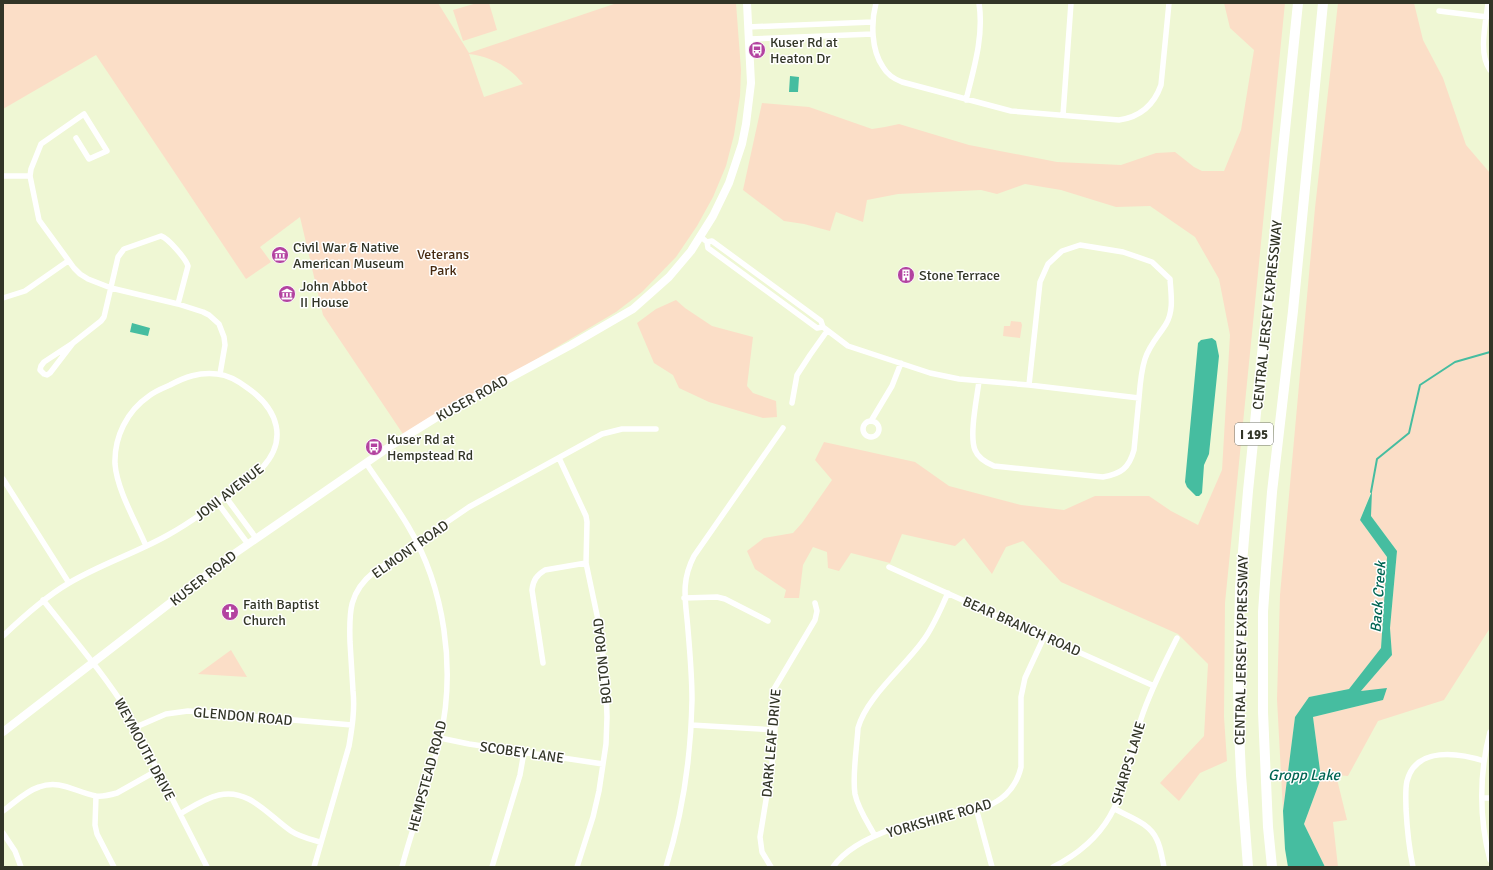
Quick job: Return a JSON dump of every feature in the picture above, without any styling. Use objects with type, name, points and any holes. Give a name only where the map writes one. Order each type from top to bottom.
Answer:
[{"type":"highway","name":"CENTRAL JERSEY EXPRESSWAY","points":[[1248,867],[1241,775],[1238,693],[1238,645],[1242,561],[1298,3]]},
{"type":"highway","name":"CENTRAL JERSEY EXPRESSWAY","points":[[1272,867],[1263,712],[1263,612],[1271,506],[1292,318],[1323,3]]},
{"type":"street","name":"KUSER ROAD","points":[[3,732],[92,662],[256,538],[419,428],[571,345],[632,309],[669,277],[704,239],[727,190],[742,144],[750,97],[751,73],[747,3]]},
{"type":"street","points":[[876,3],[873,34],[878,59],[883,67],[895,79],[907,84],[1011,111],[1119,120],[1135,116],[1149,106],[1161,85],[1169,3]]},
{"type":"street","points":[[966,100],[978,53],[981,24],[979,3]]},
{"type":"street","points":[[1063,115],[1071,3]]},
{"type":"street","points":[[1488,3],[1488,25],[1483,53],[1486,64],[1490,70]]},
{"type":"street","points":[[1439,12],[1487,16]]},
{"type":"street","points":[[748,27],[873,22]]},
{"type":"street","points":[[749,39],[873,34]]},
{"type":"street","points":[[76,138],[88,159],[107,151],[84,114],[41,144],[31,169],[30,176],[39,220],[77,271],[88,279],[111,288],[178,304],[209,315],[219,324],[224,337],[225,345],[220,374]]},
{"type":"street","points":[[3,176],[30,176]]},
{"type":"street","points":[[73,343],[50,373],[47,375],[40,370],[44,362],[73,343],[104,317],[118,257],[124,249],[161,236],[164,237],[187,261],[188,266],[178,304]]},
{"type":"street","points":[[704,239],[712,241],[821,321],[825,329],[848,346],[930,373],[959,379],[1029,385],[1139,398]]},
{"type":"street","points":[[704,239],[708,248],[817,328],[825,329]]},
{"type":"street","points":[[979,381],[973,438],[976,451],[981,458],[994,466],[1103,477],[1114,475],[1123,470],[1132,458],[1141,377],[1145,358],[1153,341],[1167,323],[1172,303],[1170,279],[1152,262],[1123,252],[1080,245],[1062,251],[1048,264],[1040,282],[1029,385]]},
{"type":"street","points":[[3,298],[24,291],[68,260]]},
{"type":"street","points":[[763,288],[768,282]]},
{"type":"street","points":[[792,403],[797,375],[825,329]]},
{"type":"street","points":[[871,421],[892,386],[901,363]]},
{"type":"street","name":"JONI AVENUE","points":[[3,636],[43,600],[85,574],[146,546],[189,522],[268,462],[275,446],[277,429],[271,411],[258,395],[236,380],[220,374],[206,373],[187,377],[150,395],[133,411],[121,431],[116,452],[117,475],[123,493],[146,546]]},
{"type":"street","points":[[666,867],[684,794],[688,768],[691,725],[691,663],[684,598],[686,576],[694,556],[784,428]]},
{"type":"street","name":"ELMONT ROAD","points":[[314,867],[348,746],[352,725],[353,691],[349,619],[352,602],[362,584],[369,576],[470,507],[602,434],[622,429],[656,429]]},
{"type":"street","name":"BOLTON ROAD","points":[[559,458],[586,516],[586,563],[598,620],[604,669],[607,717],[604,764],[593,817],[577,867]]},
{"type":"street","name":"HEMPSTEAD ROAD","points":[[366,463],[398,510],[417,543],[435,588],[444,631],[447,675],[446,698],[440,738],[402,867]]},
{"type":"street","points":[[3,479],[70,583]]},
{"type":"street","points":[[225,496],[256,538]]},
{"type":"street","points":[[217,502],[248,544]]},
{"type":"street","points":[[543,664],[532,590],[533,584],[540,573],[545,570],[586,563]]},
{"type":"street","name":"BEAR BRANCH ROAD","points":[[889,567],[1154,686]]},
{"type":"street","points":[[875,836],[855,793],[854,783],[858,728],[860,720],[868,705],[922,642],[933,625],[948,594]]},
{"type":"street","points":[[684,598],[717,597],[725,599],[768,621]]},
{"type":"street","name":"WEYMOUTH DRIVE","points":[[43,600],[119,698],[136,726],[207,867]]},
{"type":"street","name":"DARK LEAF DRIVE","points":[[771,867],[762,852],[760,837],[772,763],[775,730],[773,700],[774,689],[815,620],[817,612],[815,603]]},
{"type":"street","name":"YORKSHIRE ROAD","points":[[833,867],[848,851],[875,836],[908,823],[992,804],[1006,796],[1016,783],[1021,767],[1020,697],[1022,687],[1044,636]]},
{"type":"street","name":"SHARPS LANE","points":[[1053,867],[1072,856],[1085,846],[1103,826],[1114,809],[1124,785],[1142,719],[1154,686],[1176,638]]},
{"type":"street","name":"GLENDON ROAD","points":[[136,726],[166,714],[188,711],[352,725]]},
{"type":"street","points":[[691,725],[775,730]]},
{"type":"street","points":[[1490,732],[1484,761],[1482,798],[1485,837],[1490,860]]},
{"type":"street","name":"SCOBEY LANE","points":[[440,738],[469,744],[604,764]]},
{"type":"street","points":[[492,867],[520,775],[524,752]]},
{"type":"street","points":[[1413,867],[1408,838],[1406,793],[1407,782],[1412,770],[1422,760],[1433,755],[1464,756],[1484,761]]},
{"type":"street","points":[[3,811],[31,790],[48,784],[65,785],[96,796],[110,795],[117,793],[158,770]]},
{"type":"street","points":[[180,814],[211,797],[235,794],[252,801],[300,836],[320,842]]},
{"type":"street","points":[[96,796],[95,825],[97,834],[114,867]]},
{"type":"street","points":[[1482,798],[1490,798]]},
{"type":"street","points":[[976,808],[992,867]]},
{"type":"street","points":[[1114,809],[1143,824],[1154,835],[1158,841],[1164,867]]},
{"type":"street","points":[[3,833],[15,851],[21,867]]},
{"type":"green space","name":"Veterans Park","points":[[3,3],[438,3],[469,53],[617,3],[736,3],[741,70],[740,96],[734,135],[726,166],[713,197],[697,226],[676,257],[642,292],[616,312],[405,437],[323,315],[300,217],[260,247],[271,262],[246,279],[96,55],[3,109]],"holes":[[[469,54],[477,55],[499,63],[512,72],[523,84],[484,97]]]},
{"type":"green space","points":[[477,3],[489,3],[497,30],[463,41],[453,10]]},
{"type":"green space","points":[[1224,3],[1285,3],[1225,603],[1224,717],[1227,761],[1200,773],[1179,801],[1160,783],[1204,736],[1208,664],[1178,634],[1061,582],[1023,541],[1006,547],[992,574],[964,538],[955,546],[902,534],[890,563],[851,553],[839,571],[828,568],[827,552],[813,547],[803,565],[799,598],[784,598],[786,590],[755,569],[747,551],[764,538],[793,533],[802,523],[832,480],[815,460],[824,442],[915,462],[949,486],[1021,505],[1064,510],[1095,496],[1149,496],[1171,511],[1198,525],[1222,470],[1230,335],[1219,279],[1195,237],[1150,206],[1116,207],[1061,190],[1025,184],[997,194],[981,190],[898,194],[867,200],[863,222],[836,212],[830,231],[804,224],[784,221],[743,190],[762,103],[809,107],[872,129],[899,124],[969,145],[1057,162],[1121,165],[1156,153],[1175,152],[1194,167],[1202,171],[1224,171],[1241,130],[1254,50],[1230,28]]},
{"type":"green space","points":[[1338,3],[1414,3],[1423,40],[1443,78],[1466,145],[1490,173],[1490,628],[1444,700],[1378,721],[1348,776],[1336,775],[1347,820],[1333,822],[1338,867],[1325,867],[1304,824],[1321,778],[1313,717],[1383,700],[1360,692],[1392,655],[1390,628],[1397,551],[1371,516],[1371,492],[1360,520],[1387,557],[1381,649],[1349,689],[1309,697],[1295,717],[1283,811],[1277,699],[1280,595],[1315,208]]},
{"type":"green space","points":[[676,300],[685,308],[712,326],[753,337],[747,386],[753,393],[776,401],[777,417],[763,418],[709,402],[679,388],[673,375],[654,363],[637,323],[656,309]]},
{"type":"green space","points":[[1011,321],[1021,322],[1020,338],[1003,336],[1004,326],[1010,326]]},
{"type":"green space","points":[[231,650],[247,677],[198,674]]},
{"type":"water","points":[[790,76],[799,77],[798,92],[789,92]]},
{"type":"water","points":[[132,323],[150,328],[148,336],[130,332]]},
{"type":"water","points":[[1212,338],[1216,341],[1219,356],[1209,454],[1204,465],[1202,493],[1199,496],[1196,496],[1187,487],[1185,482],[1198,343],[1201,340]]},
{"type":"water","name":"Gropp Lake","points":[[1372,491],[1371,516],[1397,551],[1390,628],[1392,655],[1361,691],[1387,688],[1383,700],[1313,717],[1321,778],[1304,824],[1325,867],[1288,867],[1285,849],[1283,811],[1295,717],[1309,697],[1349,689],[1381,648],[1387,557],[1360,520]]},
{"type":"waterway","name":"Back Creek","points":[[1371,492],[1377,459],[1409,433],[1420,385],[1455,362],[1490,352]]},
{"type":"place","name":"Kuser Rd at Heaton Dr","points":[[757,50]]},
{"type":"place","name":"Civil War & Native American Museum","points":[[280,255]]},
{"type":"place","name":"Stone Terrace","points":[[906,275]]},
{"type":"place","name":"John Abbot II House","points":[[287,294]]},
{"type":"place","name":"Kuser Rd at Hempstead Rd","points":[[374,447]]},
{"type":"place","name":"Faith Baptist Church","points":[[230,612]]}]
